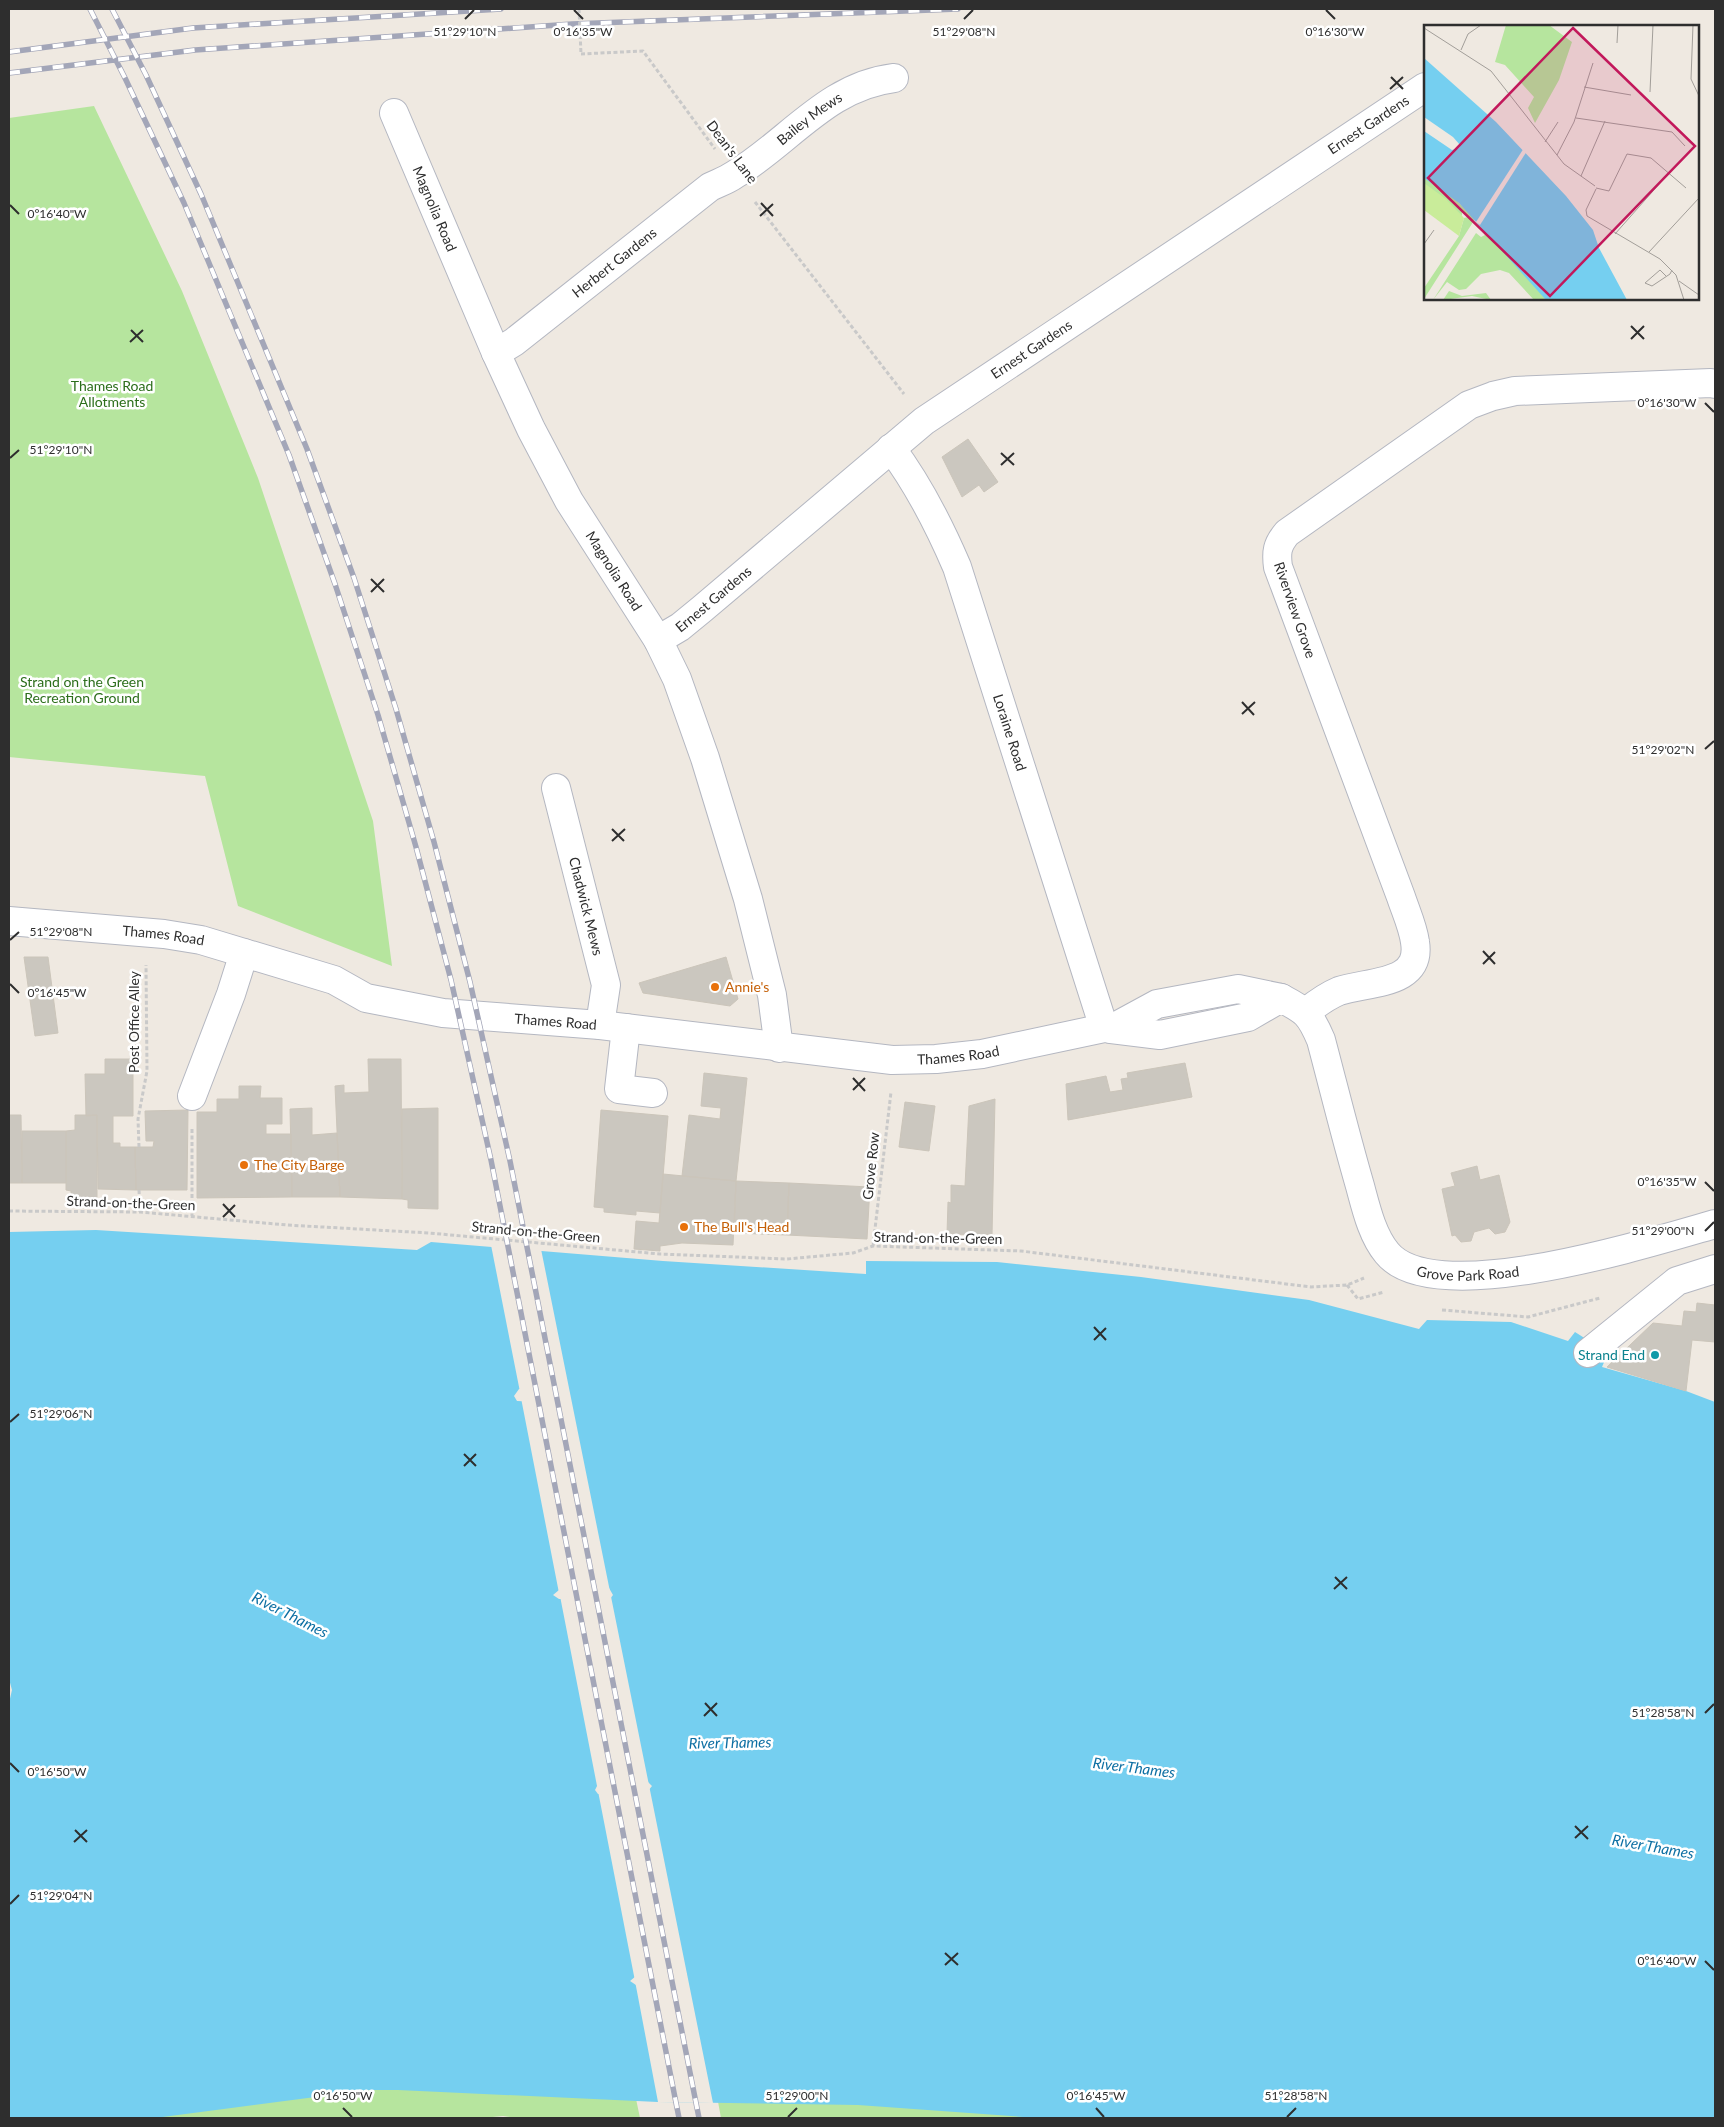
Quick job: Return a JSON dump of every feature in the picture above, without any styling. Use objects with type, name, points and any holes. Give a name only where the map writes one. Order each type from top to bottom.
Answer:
[{"type":"street","name":"Bailey Mews","points":[[734,175],[832,101],[854,88],[874,81],[894,78]]},
{"type":"street","name":"Ernest Gardens","points":[[658,640],[680,627],[702,609],[924,420],[1424,87]]},
{"type":"street","name":"Magnolia Road","points":[[394,113],[496,353],[531,429],[569,501],[658,640],[677,679],[696,732],[748,899],[772,995],[780,1048]]},
{"type":"street","name":"Herbert Gardens","points":[[496,353],[514,342],[710,187],[734,175]]},
{"type":"street","name":"Riverview Grove","points":[[1306,1012],[1321,1000],[1338,992],[1401,976],[1411,969],[1415,959],[1415,942],[1402,897],[1278,567],[1276,552],[1279,542],[1287,533],[1469,405],[1493,396],[1525,391],[1715,384]]},
{"type":"street","name":"Loraine Road","points":[[891,448],[909,472],[947,543],[957,567],[1108,1028]]},
{"type":"street","name":"Chadwick Mews","points":[[556,788],[606,985],[613,1027],[619,1089],[653,1093]]},
{"type":"street","name":"Thames Road","points":[[9,921],[164,934],[201,940],[334,980],[366,998],[443,1013],[613,1027],[892,1060],[936,1059],[982,1054],[1108,1028],[1157,1004],[1238,989],[1281,998],[1306,1012]]},
{"type":"street","points":[[192,1096],[231,994],[244,953]]},
{"type":"street","name":"Grove Park Road","points":[[1306,1012],[1315,1024],[1321,1040],[1369,1218],[1386,1252],[1406,1268],[1430,1274],[1451,1276],[1506,1272],[1600,1256],[1715,1224]]},
{"type":"street","points":[[1588,1352],[1677,1281],[1715,1269]]},
{"type":"path","name":"Dean's Lane","points":[[579,9],[581,54],[643,50],[734,175],[924,420]]},
{"type":"path","name":"Post Office Alley","points":[[139,1147],[138,1119],[147,1071],[146,957]]},
{"type":"path","name":"Grove Row","points":[[873,1246],[892,1089]]},
{"type":"path","points":[[192,1096],[192,1216]]},
{"type":"path","points":[[139,1190],[140,1212]]},
{"type":"path","name":"Strand-on-the-Green","points":[[9,1211],[140,1212],[429,1233],[660,1254],[787,1258],[853,1253],[873,1246],[1021,1251],[1311,1286],[1347,1285],[1365,1277],[1371,1282]]},
{"type":"path","points":[[1347,1285],[1358,1299],[1384,1292]]},
{"type":"path","points":[[1378,1287],[1384,1292],[1394,1295]]},
{"type":"path","points":[[1438,1309],[1447,1312],[1528,1317],[1602,1297]]},
{"type":"green space","name":"Thames Road Allotments","points":[[94,106],[182,291],[258,478],[373,821],[392,966],[238,906],[205,776],[9,757],[9,118]]},
{"type":"green space","points":[[714,2080],[1532,2118],[721,2118]]},
{"type":"green space","points":[[199,2082],[635,2094],[640,2118],[518,2118],[503,2116],[482,2118],[9,2118],[9,2115]]},
{"type":"water","name":"River Thames","points":[[96,1230],[417,1250],[431,1242],[663,1261],[866,1274],[866,1261],[997,1262],[1141,1277],[1309,1300],[1419,1329],[1427,1320],[1511,1322],[1568,1341],[1575,1332],[1608,1353],[1602,1367],[1686,1391],[1715,1402],[1715,2118],[1038,2118],[858,2105],[658,2102],[369,2090],[155,2118],[9,2118],[9,1703],[12,1690],[9,1679],[9,1232]],"holes":[[[519,1389],[565,1391],[570,1397],[565,1403],[517,1401],[514,1396]],[[609,1588],[613,1595],[610,1599],[559,1599],[553,1595],[559,1590]],[[647,1781],[652,1786],[648,1791],[598,1794],[595,1790],[598,1784]],[[683,1969],[687,1974],[683,1978],[636,1985],[630,1981],[636,1976]]]},
{"type":"pier","points":[[491,1245],[541,1249],[713,2103],[658,2102],[560,1596],[609,1597],[610,1595],[607,1591],[559,1593],[521,1398],[564,1400],[566,1397],[564,1394],[520,1392]],"holes":[[[646,1784],[649,1786],[647,1788],[598,1790],[600,1787]],[[682,1972],[684,1974],[637,1983],[635,1981],[637,1979]]]},
{"type":"building","points":[[968,439],[998,482],[984,492],[979,485],[962,497],[942,457]]},
{"type":"building","points":[[24,957],[48,957],[58,1033],[35,1036]]},
{"type":"building","points":[[726,957],[738,999],[730,1006],[643,993],[639,983]]},
{"type":"building","points":[[105,1059],[133,1059],[133,1116],[113,1116],[113,1143],[120,1143],[120,1147],[135,1147],[136,1190],[98,1189],[97,1115],[86,1116],[85,1074],[105,1074]]},
{"type":"building","points":[[368,1059],[401,1059],[402,1199],[340,1197],[335,1086],[344,1085],[344,1093],[369,1092]]},
{"type":"building","points":[[1185,1063],[1192,1097],[1068,1120],[1066,1084],[1106,1076],[1110,1092],[1123,1090],[1121,1079],[1128,1078],[1127,1073]]},
{"type":"building","points":[[704,1073],[747,1078],[736,1181],[682,1176],[689,1115],[720,1119],[721,1108],[701,1106]]},
{"type":"building","name":"The City Barge","points":[[239,1086],[261,1086],[260,1098],[282,1098],[282,1124],[266,1124],[266,1134],[291,1134],[292,1197],[197,1198],[197,1112],[217,1112],[217,1099],[239,1099]]},
{"type":"building","points":[[995,1099],[992,1235],[947,1234],[948,1202],[951,1203],[951,1185],[965,1186],[969,1106]]},
{"type":"building","points":[[905,1102],[935,1106],[929,1151],[899,1147]]},
{"type":"building","points":[[312,1108],[312,1135],[337,1133],[340,1197],[292,1197],[290,1109]]},
{"type":"building","points":[[438,1108],[438,1209],[408,1208],[408,1200],[402,1199],[402,1109]]},
{"type":"building","points":[[188,1110],[187,1190],[136,1190],[135,1147],[153,1147],[154,1141],[146,1141],[145,1111]]},
{"type":"building","points":[[601,1110],[668,1116],[660,1213],[636,1211],[636,1215],[604,1212],[604,1208],[594,1207]]},
{"type":"building","points":[[9,1115],[21,1115],[22,1183],[9,1183]]},
{"type":"building","points":[[75,1115],[97,1115],[97,1203],[71,1203],[71,1191],[66,1190],[66,1131],[75,1130]]},
{"type":"building","points":[[22,1131],[66,1131],[66,1183],[22,1183]]},
{"type":"building","points":[[1477,1166],[1480,1180],[1499,1175],[1510,1222],[1505,1232],[1495,1234],[1489,1228],[1474,1232],[1471,1241],[1461,1242],[1455,1235],[1452,1236],[1442,1189],[1455,1186],[1451,1173]]},
{"type":"building","points":[[663,1174],[736,1181],[733,1245],[682,1243],[660,1246],[660,1251],[634,1249],[636,1221],[659,1223]]},
{"type":"building","points":[[736,1181],[789,1183],[787,1235],[734,1233]]},
{"type":"building","points":[[789,1183],[870,1187],[867,1239],[787,1235]]},
{"type":"building","name":"Strand End","points":[[1697,1303],[1715,1305],[1715,1342],[1692,1340],[1686,1391],[1607,1367],[1653,1323],[1682,1326],[1684,1311],[1696,1312]]},
{"type":"railway","points":[[90,9],[184,203],[289,455],[335,584],[378,715],[416,847],[451,980],[491,1160],[679,2118]]},
{"type":"railway","points":[[112,9],[146,75],[201,194],[307,449],[354,578],[396,709],[434,842],[470,982],[510,1161],[699,2118]]},
{"type":"railway","points":[[9,52],[193,28],[501,9]]},
{"type":"railway","points":[[9,73],[195,50],[572,24],[958,9]]},
{"type":"place","name":"Annie's","points":[[715,987]]},
{"type":"place","name":"The City Barge","points":[[244,1165]]},
{"type":"place","name":"The Bull's Head","points":[[684,1227]]},
{"type":"place","name":"Strand End","points":[[1655,1355]]},
{"type":"park label","name":"Strand on the Green Recreation Ground","points":[[82,690]]}]
